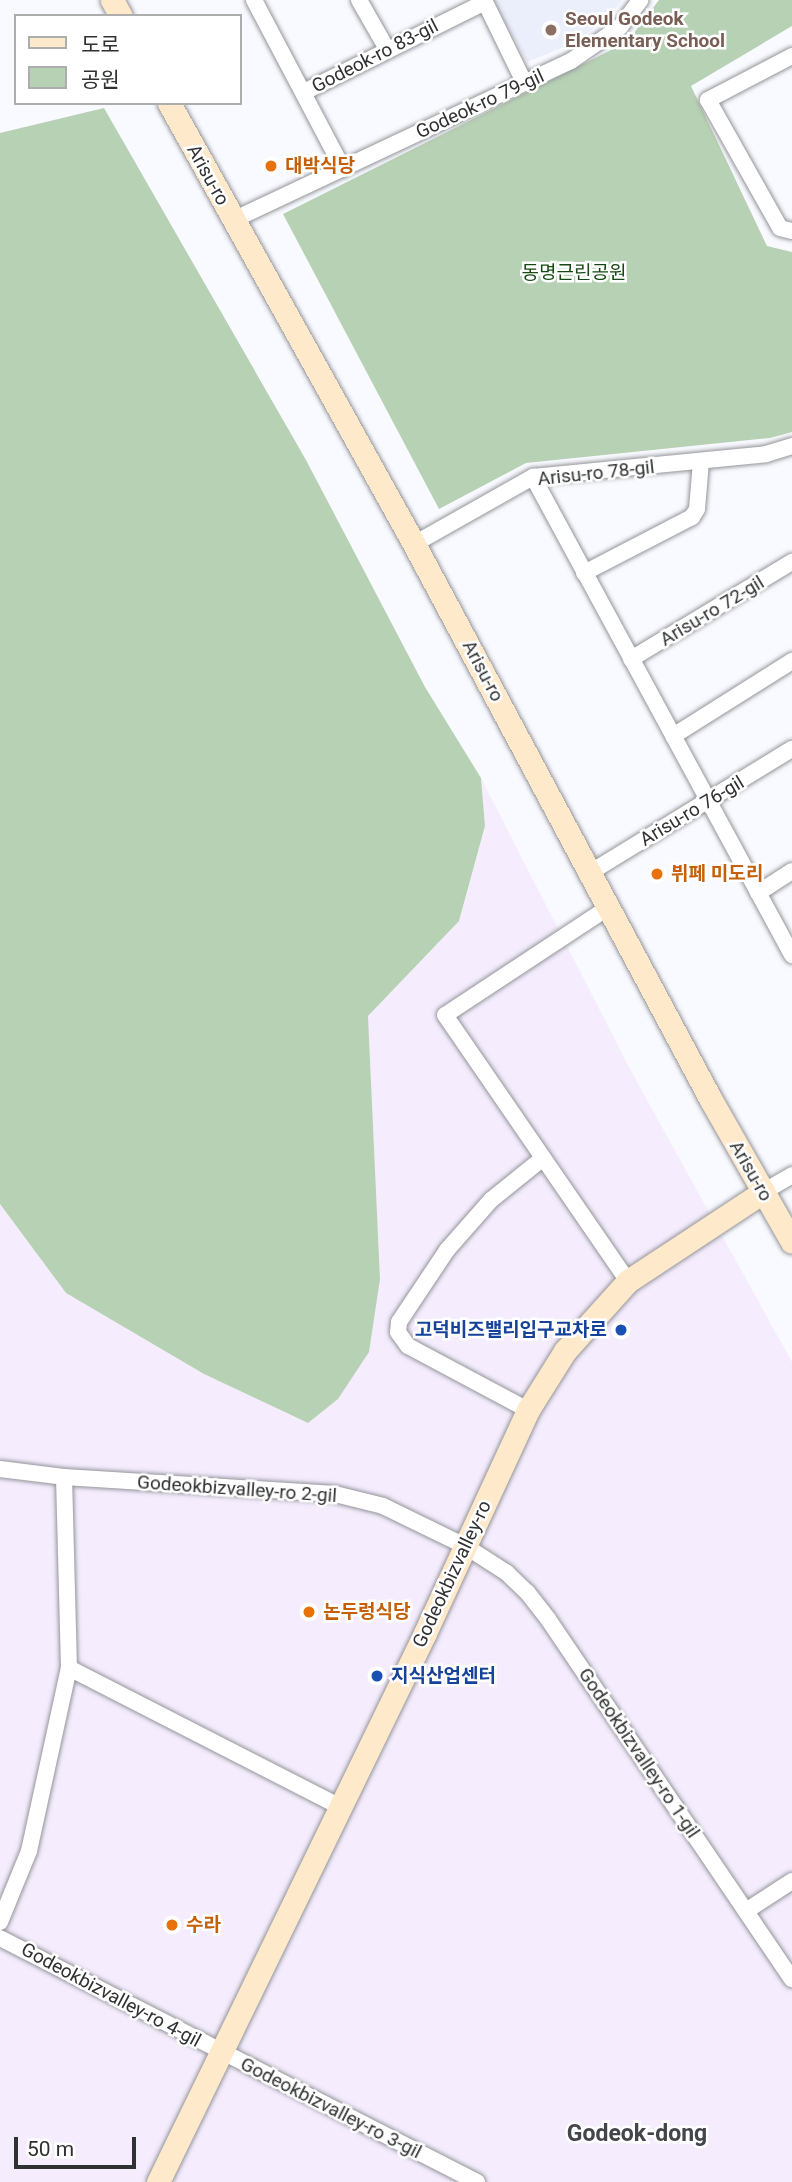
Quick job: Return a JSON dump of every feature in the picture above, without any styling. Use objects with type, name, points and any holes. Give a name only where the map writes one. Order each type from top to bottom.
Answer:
[{"type":"main road","name":"Arisu-ro","points":[[170,105],[414,544],[792,1242]]},
{"type":"main road","name":"Godeokbizvalley-ro","points":[[158,2182],[341,1807],[528,1410],[565,1351],[628,1281],[763,1192]]},
{"type":"street","points":[[254,0],[343,169]]},
{"type":"street","points":[[359,0],[387,49]]},
{"type":"street","name":"Godeok-ro 79-gil","points":[[233,220],[570,61],[620,27],[640,0]]},
{"type":"street","name":"Godeok-ro 83-gil","points":[[304,92],[484,1],[524,82]]},
{"type":"street","points":[[792,56],[708,100],[780,228],[792,231]]},
{"type":"street","name":"Arisu-ro 78-gil","points":[[414,544],[533,477],[766,454],[792,446]]},
{"type":"street","points":[[584,573],[692,517],[697,509],[701,461]]},
{"type":"street","points":[[533,477],[792,955]]},
{"type":"street","name":"Arisu-ro 72-gil","points":[[631,659],[792,562]]},
{"type":"street","points":[[673,736],[792,661]]},
{"type":"street","name":"Arisu-ro 76-gil","points":[[591,872],[792,749]]},
{"type":"street","points":[[758,893],[792,871]]},
{"type":"street","points":[[609,907],[445,1015],[628,1281]]},
{"type":"street","points":[[528,1410],[408,1346],[398,1332],[399,1322],[447,1250],[491,1200],[543,1158]]},
{"type":"street","points":[[763,1192],[792,1175]]},
{"type":"street","name":"Godeokbizvalley-ro 2-gil","points":[[0,1469],[64,1477],[335,1494],[383,1506],[465,1546]]},
{"type":"street","points":[[0,1922],[29,1851],[69,1668],[64,1477]]},
{"type":"street","name":"Godeokbizvalley-ro 1-gil","points":[[465,1546],[507,1573],[534,1601],[792,1979]]},
{"type":"street","points":[[69,1668],[341,1807]]},
{"type":"street","points":[[746,1911],[792,1881]]},
{"type":"street","name":"Godeokbizvalley-ro 4-gil","points":[[0,1938],[222,2053]]},
{"type":"street","name":"Godeokbizvalley-ro 3-gil","points":[[222,2053],[477,2182]]},
{"type":"shaded area","name":"Seoul Godeok Elementary School","points":[[493,0],[622,0],[610,16],[574,43],[527,62]]},
{"type":"shaded area","points":[[481,778],[630,1069],[792,1362],[792,2182],[0,2182],[0,1204],[66,1293],[204,1374],[308,1423],[380,1279],[368,1016],[459,921],[485,827]]},
{"type":"green space","name":"동명근린공원","points":[[659,0],[792,0],[792,26],[691,86],[767,246],[792,252],[792,432],[770,438],[526,463],[439,509],[283,214],[627,42]]},
{"type":"green space","points":[[104,108],[306,460],[425,687],[481,778],[485,826],[459,921],[368,1016],[380,1279],[369,1352],[338,1399],[308,1423],[204,1374],[66,1293],[0,1204],[0,133]]},
{"type":"place","name":"Seoul Godeok Elementary School","points":[[551,30]]},
{"type":"place","name":"대박식당","points":[[271,166]]},
{"type":"place","name":"뷔페 미도리","points":[[657,874]]},
{"type":"place","name":"고덕비즈밸리입구교차로","points":[[621,1330]]},
{"type":"place","name":"논두렁식당","points":[[309,1612]]},
{"type":"place","name":"지식산업센터","points":[[377,1676]]},
{"type":"place","name":"수라","points":[[172,1925]]},
{"type":"district","name":"Godeok-dong","points":[[637,2134]]}]
